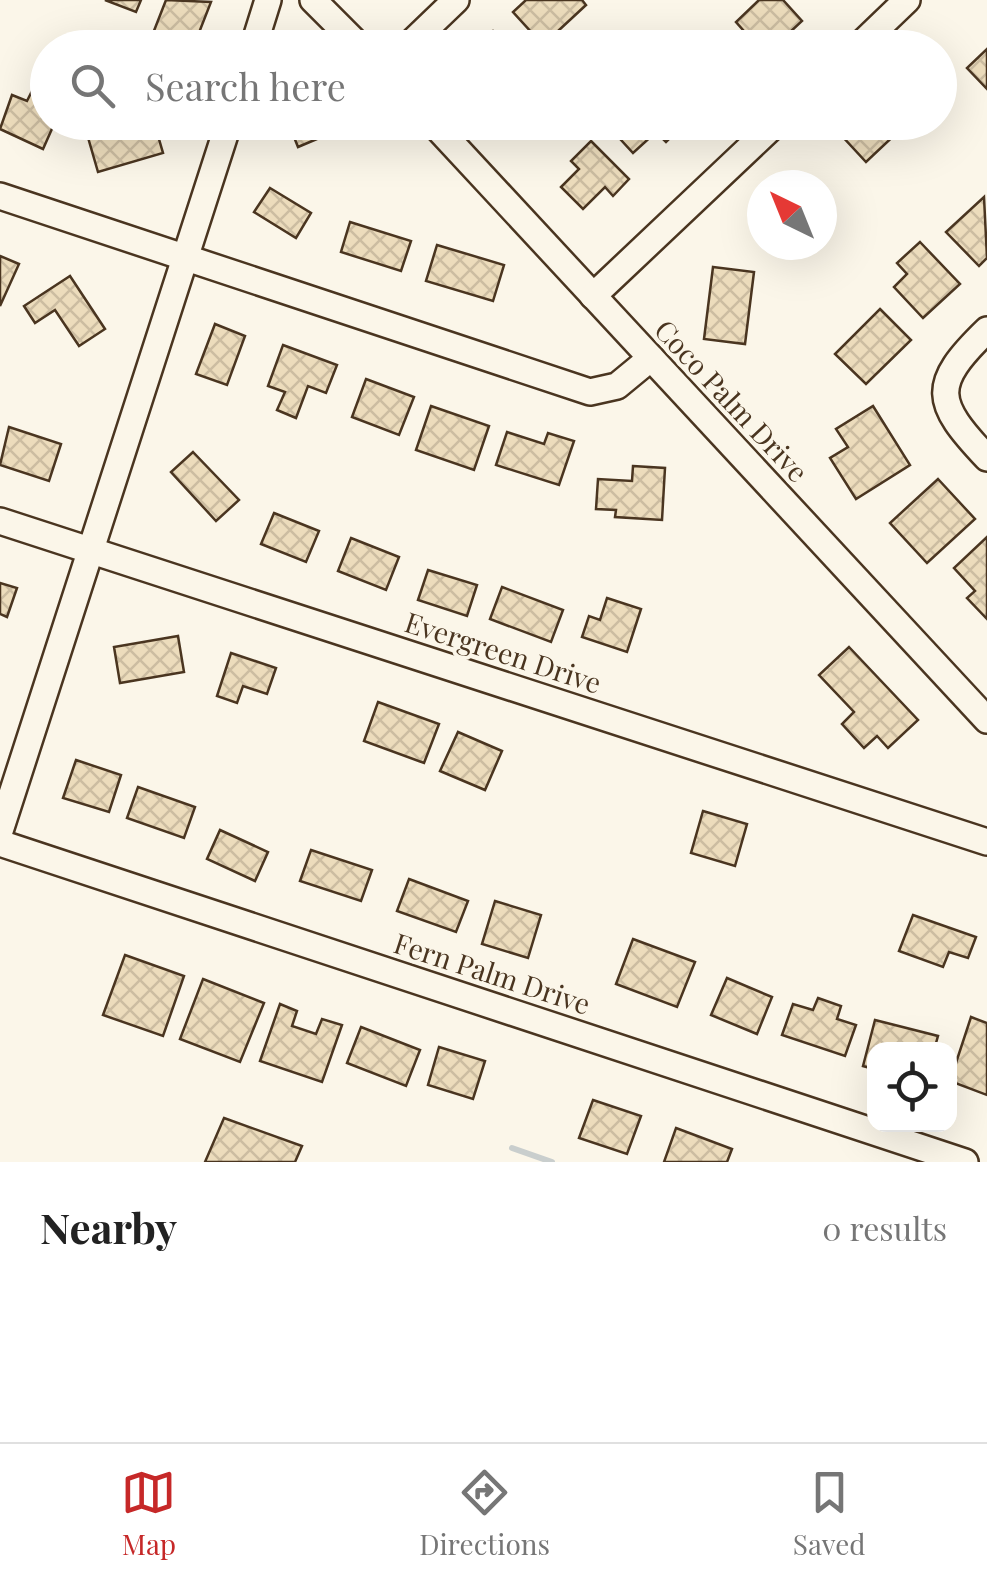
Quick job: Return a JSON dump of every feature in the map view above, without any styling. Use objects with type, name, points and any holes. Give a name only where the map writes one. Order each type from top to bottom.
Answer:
[{"type":"street","points":[[259,30],[268,0]]},
{"type":"street","points":[[313,0],[343,30]]},
{"type":"street","points":[[425,30],[456,0]]},
{"type":"street","points":[[875,30],[907,0]]},
{"type":"street","points":[[0,832],[223,140]]},
{"type":"street","name":"Coco Palm Drive","points":[[449,140],[987,720]]},
{"type":"street","points":[[593,296],[758,140]]},
{"type":"street","points":[[0,196],[590,392],[617,386],[650,358]]},
{"type":"street","points":[[987,330],[956,360],[945,391],[949,412],[987,458]]},
{"type":"street","name":"Evergreen Drive","points":[[0,521],[987,842]]},
{"type":"street","name":"Fern Palm Drive","points":[[0,843],[965,1162]]},
{"type":"building","points":[[105,0],[141,0],[136,12]]},
{"type":"building","points":[[166,0],[211,2],[200,30],[154,30]]},
{"type":"building","points":[[526,0],[582,0],[586,5],[559,30],[529,30],[513,12]]},
{"type":"building","points":[[759,0],[783,0],[802,21],[792,30],[743,30],[736,22]]},
{"type":"building","points":[[987,49],[987,89],[967,68]]},
{"type":"building","points":[[12,95],[27,101],[30,95],[30,140],[47,140],[43,149],[0,129]]},
{"type":"building","points":[[89,140],[159,140],[163,153],[98,172]]},
{"type":"building","points":[[295,140],[315,140],[298,147]]},
{"type":"building","points":[[621,140],[647,140],[633,153]]},
{"type":"building","points":[[846,140],[889,140],[866,162]]},
{"type":"building","points":[[591,141],[629,179],[613,196],[605,187],[583,209],[561,187],[579,169],[571,161]]},
{"type":"building","points":[[270,188],[311,213],[296,238],[254,212]]},
{"type":"building","points":[[984,197],[987,258],[979,266],[946,232]]},
{"type":"building","points":[[350,222],[411,241],[401,271],[341,252]]},
{"type":"building","points":[[920,242],[960,284],[923,318],[894,287],[907,274],[897,263]]},
{"type":"building","points":[[437,245],[504,265],[493,301],[426,281]]},
{"type":"building","points":[[0,256],[19,264],[0,306]]},
{"type":"building","points":[[713,267],[754,272],[745,344],[704,339]]},
{"type":"building","points":[[70,276],[105,329],[79,346],[55,310],[35,323],[24,306]]},
{"type":"building","points":[[880,309],[911,340],[866,384],[835,354]]},
{"type":"building","points":[[215,324],[245,336],[227,385],[196,374]]},
{"type":"building","points":[[283,345],[337,365],[326,393],[308,386],[296,418],[277,410],[285,392],[268,386]]},
{"type":"building","points":[[366,379],[414,397],[399,435],[352,417]]},
{"type":"building","points":[[431,406],[489,426],[474,470],[416,450]]},
{"type":"building","points":[[873,406],[910,465],[856,499],[830,458],[848,447],[836,429]]},
{"type":"building","points":[[9,427],[61,444],[49,481],[0,465]]},
{"type":"building","points":[[507,432],[544,444],[548,433],[574,441],[559,485],[496,465]]},
{"type":"building","points":[[193,452],[239,500],[216,521],[171,472]]},
{"type":"building","points":[[633,466],[665,468],[662,520],[615,517],[616,510],[596,509],[598,479],[632,481]]},
{"type":"building","points":[[938,479],[975,519],[927,563],[890,523]]},
{"type":"building","points":[[274,513],[319,531],[306,562],[261,544]]},
{"type":"building","points":[[987,537],[987,619],[967,598],[975,591],[954,568]]},
{"type":"building","points":[[351,538],[399,557],[386,590],[338,571]]},
{"type":"building","points":[[428,570],[477,585],[467,616],[418,600]]},
{"type":"building","points":[[0,583],[17,588],[7,617],[0,614]]},
{"type":"building","points":[[502,587],[563,610],[551,642],[490,619]]},
{"type":"building","points":[[607,598],[641,609],[627,652],[582,637],[589,616],[600,620]]},
{"type":"building","points":[[178,636],[184,672],[120,683],[114,647]]},
{"type":"building","points":[[849,647],[918,720],[888,748],[877,736],[864,748],[842,724],[854,712],[819,675]]},
{"type":"building","points":[[231,653],[276,668],[267,694],[243,686],[237,703],[217,696]]},
{"type":"building","points":[[378,702],[439,724],[424,763],[364,741]]},
{"type":"building","points":[[458,732],[502,751],[485,790],[440,771]]},
{"type":"building","points":[[76,760],[121,775],[109,812],[63,798]]},
{"type":"building","points":[[138,787],[195,807],[184,838],[127,818]]},
{"type":"building","points":[[703,811],[747,824],[735,866],[691,853]]},
{"type":"building","points":[[220,830],[268,852],[255,881],[207,859]]},
{"type":"building","points":[[311,850],[372,870],[361,901],[300,881]]},
{"type":"building","points":[[409,879],[468,901],[456,932],[397,911]]},
{"type":"building","points":[[495,901],[541,915],[528,958],[482,944]]},
{"type":"building","points":[[913,915],[976,937],[968,958],[949,952],[943,967],[899,951]]},
{"type":"building","points":[[633,939],[695,962],[677,1007],[616,984]]},
{"type":"building","points":[[125,955],[184,976],[163,1036],[103,1015]]},
{"type":"building","points":[[727,978],[772,997],[757,1034],[711,1015]]},
{"type":"building","points":[[203,979],[264,1003],[240,1062],[180,1039]]},
{"type":"building","points":[[818,998],[841,1006],[837,1019],[856,1025],[845,1056],[782,1035],[793,1004],[813,1010]]},
{"type":"building","points":[[280,1004],[297,1011],[292,1026],[316,1034],[322,1019],[342,1025],[322,1082],[260,1061]]},
{"type":"building","points":[[971,1017],[987,1023],[987,1095],[957,1084],[957,1060]]},
{"type":"building","points":[[875,1020],[938,1036],[936,1042],[869,1042]]},
{"type":"building","points":[[361,1027],[420,1050],[406,1086],[347,1063]]},
{"type":"building","points":[[439,1047],[485,1061],[473,1099],[428,1085]]},
{"type":"building","points":[[593,1100],[641,1116],[627,1154],[579,1138]]},
{"type":"building","points":[[224,1118],[302,1146],[295,1162],[205,1162]]},
{"type":"building","points":[[676,1128],[732,1149],[727,1162],[664,1162]]},
{"type":"waterway","points":[[512,1148],[552,1162]]}]
